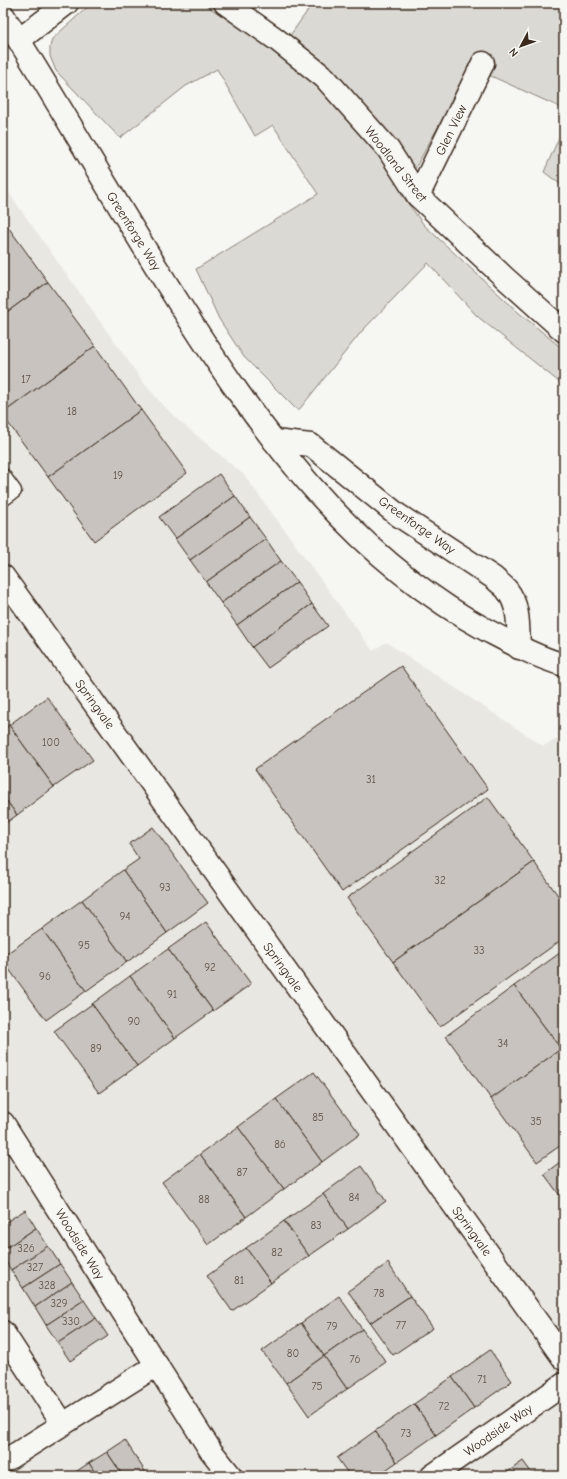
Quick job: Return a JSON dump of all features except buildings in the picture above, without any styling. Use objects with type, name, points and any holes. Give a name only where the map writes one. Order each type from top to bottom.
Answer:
[{"type":"street","points":[[19,40],[67,3]]},
{"type":"street","name":"Woodland Street","points":[[225,3],[276,39],[325,78],[388,150],[418,196],[564,331]]},
{"type":"street","name":"Greenforge Way","points":[[3,15],[139,241],[204,343],[274,441],[320,497],[369,546],[417,586],[468,620],[519,648],[564,666]]},
{"type":"street","name":"Glen View","points":[[418,196],[483,63]]},
{"type":"street","name":"Greenforge Way","points":[[274,441],[311,445],[398,515],[494,578],[507,590],[514,601],[518,618],[519,648]]},
{"type":"street","name":"Springvale","points":[[3,576],[564,1359]]},
{"type":"street","name":"Woodside Way","points":[[3,1123],[211,1451],[231,1476]]},
{"type":"street","points":[[3,1332],[63,1424]]},
{"type":"street","points":[[3,1462],[157,1365]]},
{"type":"street","name":"Woodside Way","points":[[432,1476],[564,1384]]},
{"type":"lane","points":[[3,476],[14,491],[3,499]]},
{"type":"shaded area","points":[[92,3],[202,3],[279,51],[313,3],[564,3],[564,109],[471,67],[401,194],[424,225],[518,312],[564,350],[564,386],[477,316],[428,263],[362,331],[298,411],[244,357],[219,319],[196,269],[318,194],[273,125],[255,136],[217,69],[186,86],[120,138],[56,71],[50,56],[52,39]]},
{"type":"shaded area","points":[[3,89],[8,107],[4,174],[6,186],[11,196],[143,382],[178,420],[244,475],[373,651],[386,642],[543,746],[555,740],[564,741],[564,1476],[3,1476]]},
{"type":"shaded area","points":[[564,126],[564,187],[544,172]]}]
